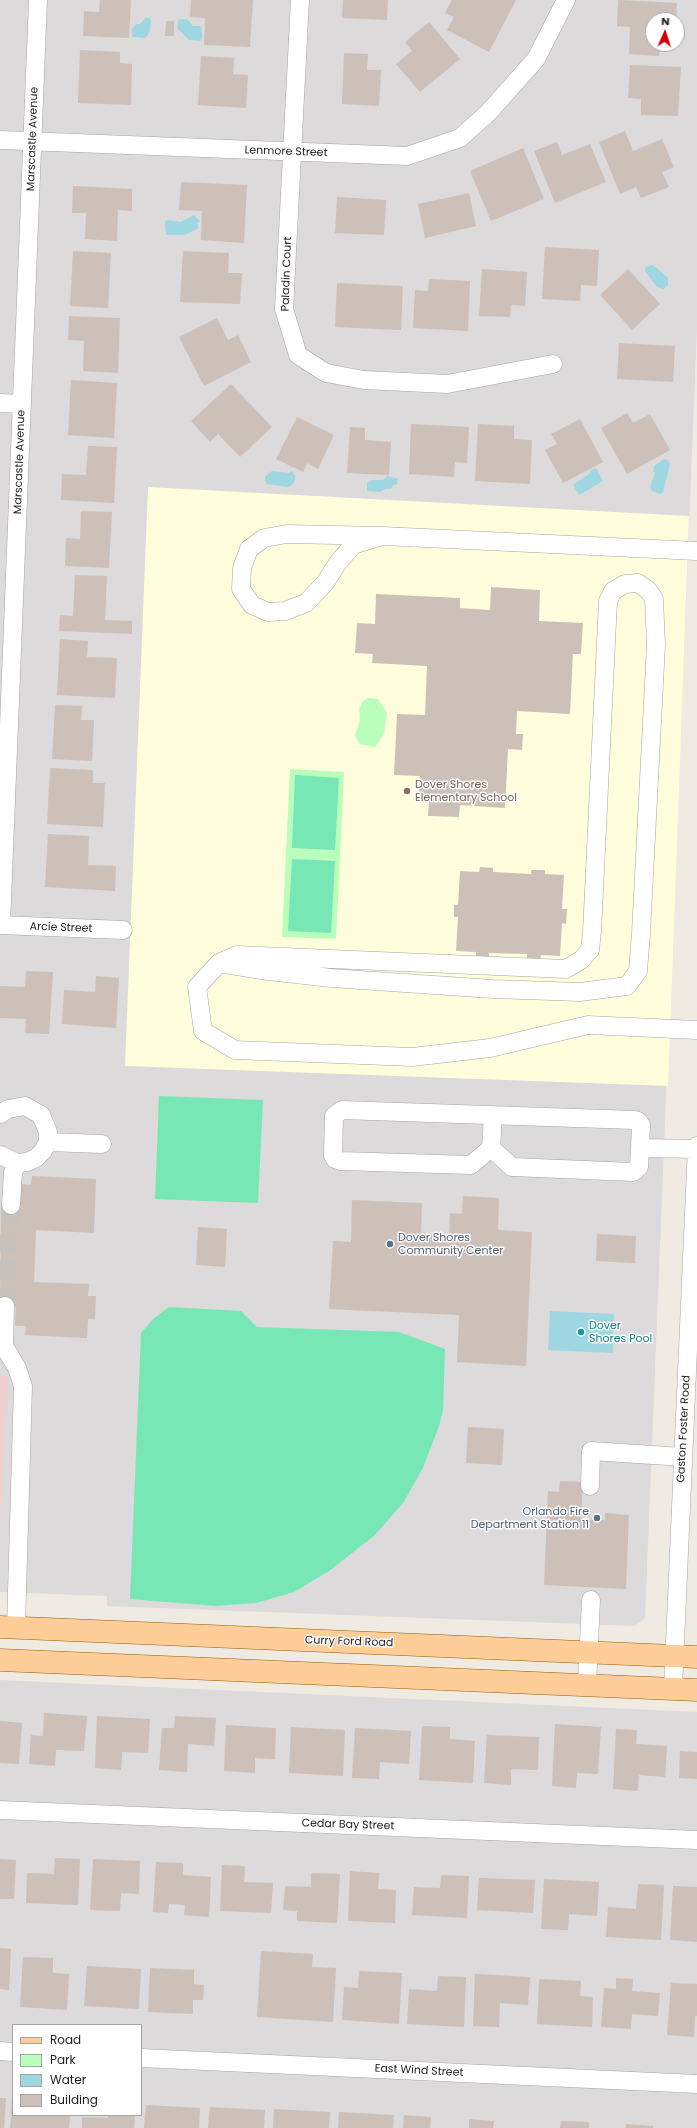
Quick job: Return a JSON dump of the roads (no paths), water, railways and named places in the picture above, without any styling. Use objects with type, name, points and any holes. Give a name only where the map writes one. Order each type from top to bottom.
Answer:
[{"type":"main road","name":"Curry Ford Road","points":[[8,1627],[697,1657]]},
{"type":"main road","points":[[0,1660],[587,1684],[697,1690]]},
{"type":"street","name":"Marscastle Avenue","points":[[1,925],[6,670],[22,404],[38,0]]},
{"type":"street","name":"Paladin Court","points":[[300,0],[284,309],[298,355],[326,373],[364,380],[447,384],[553,364]]},
{"type":"street","name":"Lenmore Street","points":[[0,140],[293,153],[407,156],[460,138],[488,113],[536,59],[566,0]]},
{"type":"street","points":[[0,403],[22,404]]},
{"type":"street","points":[[382,536],[353,545],[337,564],[325,583],[306,604],[285,611],[268,612],[252,605],[241,589],[242,568],[249,549],[264,538],[287,534],[382,536],[697,551]]},
{"type":"street","points":[[219,963],[268,971],[331,978],[493,990],[580,992],[627,986],[638,971],[642,933],[656,645],[654,599],[648,590],[638,583],[625,584],[613,591],[608,601],[592,932],[590,950],[580,960],[566,969],[236,955],[219,963],[197,987],[203,1031],[235,1050],[412,1057],[490,1048],[588,1025],[697,1030]]},
{"type":"street","name":"Arcie Street","points":[[1,925],[123,930]]},
{"type":"street","points":[[0,1114],[16,1106],[25,1106],[41,1115],[46,1122],[48,1132],[48,1142],[43,1151],[36,1158],[27,1162],[17,1163],[0,1155]]},
{"type":"street","points":[[491,1148],[512,1167],[633,1172],[639,1167],[641,1125],[638,1121],[342,1110],[334,1116],[333,1155],[335,1159],[340,1161],[471,1165],[491,1148],[493,1116]]},
{"type":"street","points":[[48,1142],[102,1144]]},
{"type":"street","name":"Gaston Foster Road","points":[[673,1688],[695,1219],[697,1146]]},
{"type":"street","points":[[640,1148],[697,1149]]},
{"type":"street","points":[[11,1205],[13,1173],[17,1163]]},
{"type":"street","points":[[5,1306],[2,1342],[17,1368],[23,1386],[8,1627]]},
{"type":"street","points":[[590,1486],[591,1451],[683,1457]]},
{"type":"street","points":[[587,1684],[591,1600]]},
{"type":"street","name":"Cedar Bay Street","points":[[0,1810],[697,1840]]},
{"type":"street","points":[[0,2051],[12,2052]]},
{"type":"street","name":"East Wind Street","points":[[142,2058],[697,2084]]},
{"type":"water","points":[[146,17],[151,19],[150,31],[147,36],[145,38],[132,37],[132,29],[136,24],[140,24]]},
{"type":"water","points":[[179,19],[187,19],[193,26],[200,26],[202,29],[202,38],[200,41],[189,40],[177,28]]},
{"type":"water","points":[[194,215],[200,221],[197,223],[199,228],[184,235],[166,235],[165,222],[167,220],[181,222]]},
{"type":"water","points":[[653,265],[668,278],[668,285],[664,289],[657,287],[645,271],[646,267]]},
{"type":"water","points":[[664,459],[668,460],[670,464],[663,492],[660,494],[652,491],[650,487],[655,473],[653,471],[654,466]]},
{"type":"water","points":[[596,468],[603,481],[579,495],[573,485],[589,474],[591,470]]},
{"type":"water","points":[[273,471],[289,473],[292,471],[295,476],[295,481],[289,487],[267,484],[265,477]]},
{"type":"water","points":[[387,476],[398,479],[397,484],[392,486],[391,489],[385,489],[380,492],[367,491],[367,483],[373,480],[383,480]]},
{"type":"water","name":"Dover Shores Pool","points":[[550,1311],[614,1314],[613,1353],[548,1350]]},
{"type":"tunnel","points":[[5,1306],[11,1205]]},
{"type":"place","name":"Dover Shores Elementary School","points":[[407,791]]},
{"type":"place","name":"Dover Shores Community Center","points":[[390,1244]]},
{"type":"place","name":"Dover Shores Pool","points":[[581,1332]]},
{"type":"place","name":"Orlando Fire Department Station 11","points":[[597,1518]]}]
